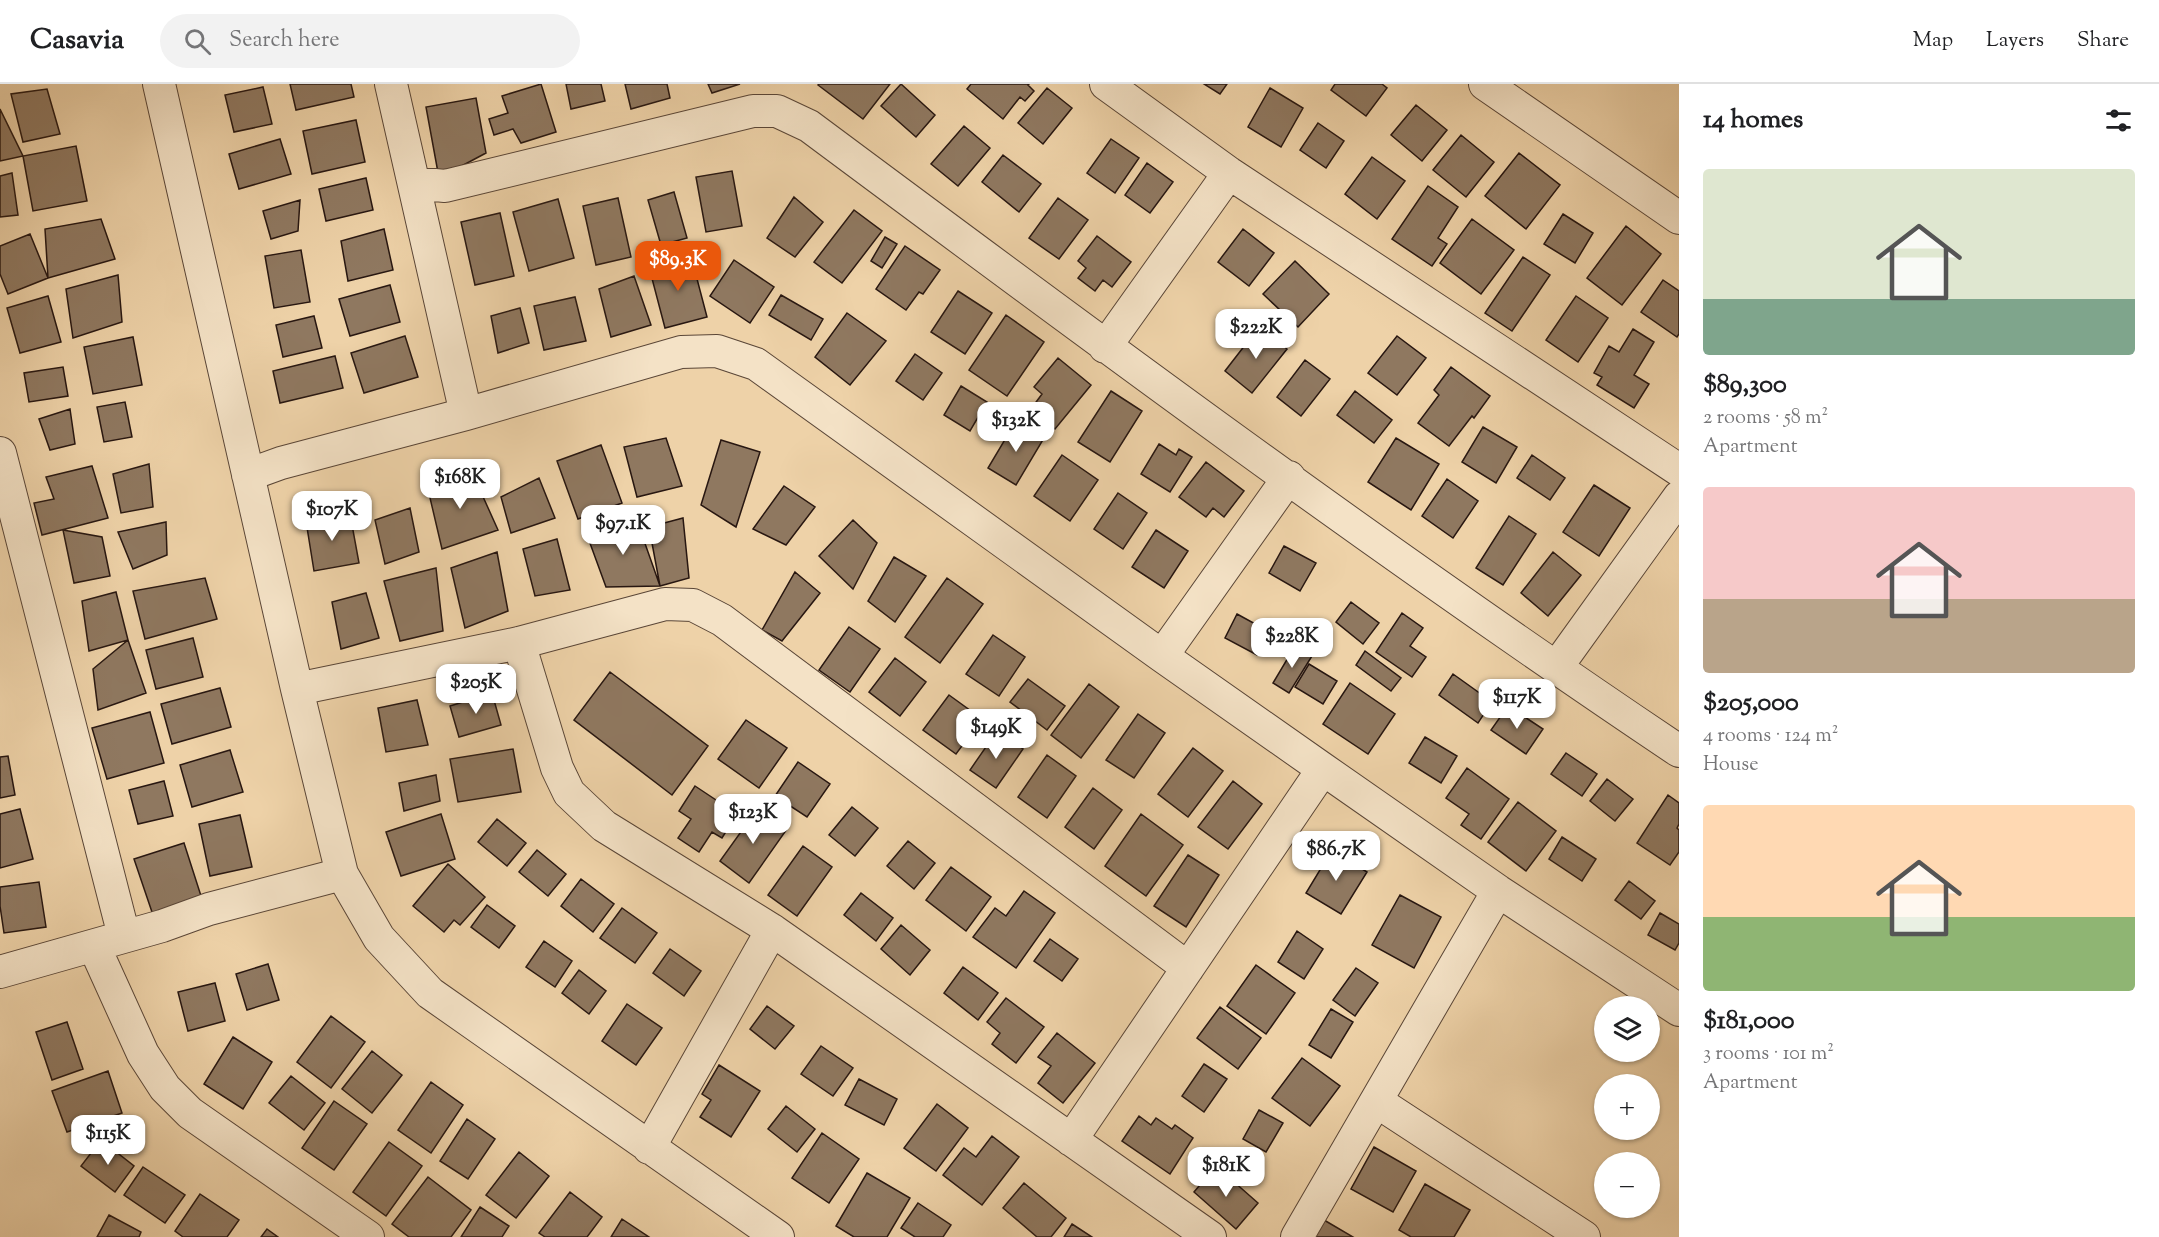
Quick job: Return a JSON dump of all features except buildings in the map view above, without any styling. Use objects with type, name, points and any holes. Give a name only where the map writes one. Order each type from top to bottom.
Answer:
[{"type":"street","points":[[159,84],[297,689],[342,874],[379,938],[430,993],[777,1237]]},
{"type":"street","points":[[391,84],[466,414]]},
{"type":"street","points":[[1106,84],[1229,173],[1679,470]]},
{"type":"street","points":[[1485,84],[1679,218]]},
{"type":"street","points":[[414,183],[445,186],[753,111],[777,111],[808,126],[1105,347],[1556,668],[1679,751]]},
{"type":"street","points":[[1105,347],[1229,173]]},
{"type":"street","points":[[248,475],[281,463],[466,414],[681,352],[717,351],[756,364],[1323,769],[1498,891],[1679,1010]]},
{"type":"street","points":[[0,453],[124,936]]},
{"type":"street","points":[[1162,656],[1288,477]]},
{"type":"street","points":[[1556,668],[1679,497]]},
{"type":"street","points":[[297,689],[519,643],[665,604],[693,605],[722,620],[1188,968]]},
{"type":"street","points":[[519,643],[557,768],[569,793],[604,826],[772,930],[1210,1237]]},
{"type":"street","points":[[1071,1140],[1323,769]]},
{"type":"street","points":[[0,972],[162,926],[209,909],[342,874]]},
{"type":"street","points":[[1297,1237],[1498,891]]},
{"type":"street","points":[[649,1148],[772,930]]},
{"type":"street","points":[[94,946],[143,1054],[165,1088],[190,1113],[368,1237]]},
{"type":"street","points":[[1376,1101],[1584,1237]]}]
